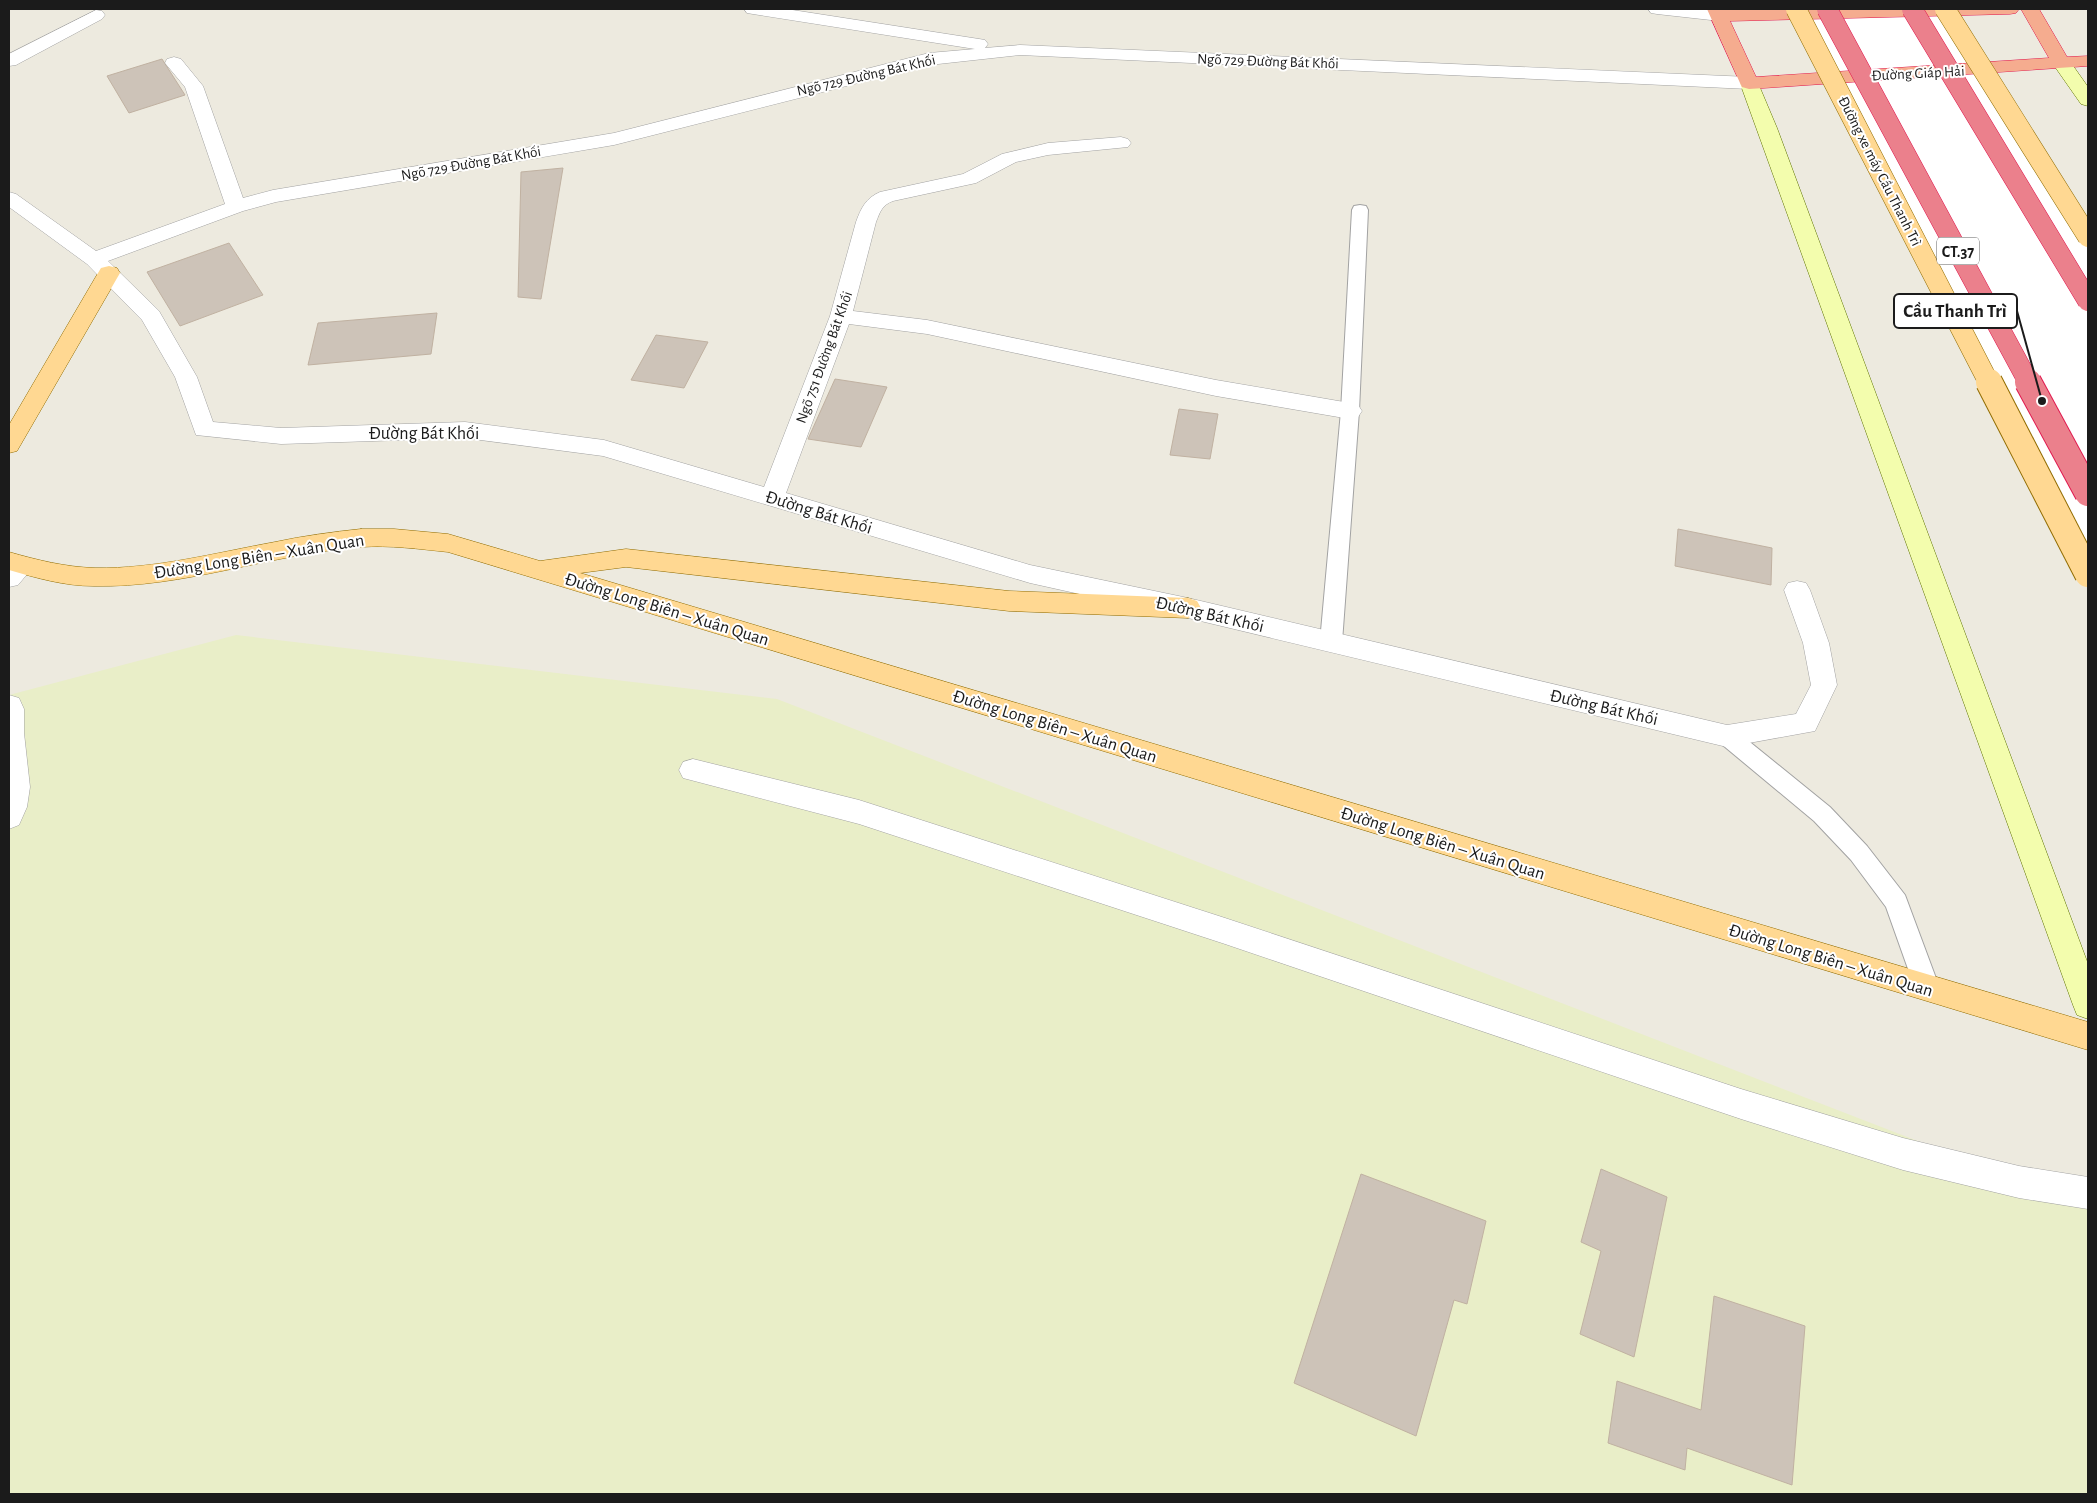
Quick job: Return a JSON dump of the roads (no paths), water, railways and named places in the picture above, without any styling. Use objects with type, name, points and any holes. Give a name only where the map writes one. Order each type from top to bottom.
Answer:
[{"type":"highway","name":"CT.37","points":[[1827,9],[2088,493]]},
{"type":"highway","points":[[1912,9],[2088,301]]},
{"type":"highway","points":[[1749,83],[1718,12],[2010,9]]},
{"type":"highway","points":[[2030,9],[2062,64]]},
{"type":"highway","name":"Đường Giáp Hải","points":[[1749,83],[2088,61]]},
{"type":"main road","name":"Đường xe máy Cầu Thanh Trì","points":[[1796,9],[2088,574]]},
{"type":"main road","points":[[1945,9],[2088,237]]},
{"type":"main road","points":[[2062,64],[2088,100]]},
{"type":"main road","points":[[1749,83],[1774,146],[2088,1005]]},
{"type":"main road","points":[[9,445],[101,266]]},
{"type":"main road","name":"Đường Long Biên – Xuân Quan","points":[[13,568],[66,575],[117,576],[164,572],[360,538],[399,538],[448,543],[2088,1036]]},
{"type":"main road","points":[[538,570],[626,558],[1008,602],[1188,608]]},
{"type":"street","points":[[753,9],[1020,50]]},
{"type":"street","points":[[1657,9],[1718,12]]},
{"type":"street","points":[[9,61],[96,15]]},
{"type":"street","name":"Ngõ 729 Đường Bát Khối","points":[[101,266],[236,207],[273,196],[614,139],[929,59],[1020,50],[1749,83]]},
{"type":"street","points":[[174,63],[194,86],[236,207]]},
{"type":"street","name":"Ngõ 751 Đường Bát Khối","points":[[772,498],[841,316],[866,222],[871,206],[876,200],[969,179],[1009,158],[1029,153],[1048,149],[1121,143]]},
{"type":"street","name":"Đường Bát Khối","points":[[9,198],[101,266],[151,316],[186,377],[204,429],[281,436],[465,430],[604,448],[1030,574],[1188,608],[1727,736]]},
{"type":"street","points":[[841,316],[927,327],[1216,388],[1350,411]]},
{"type":"street","points":[[1727,736],[1805,723],[1824,685],[1816,644],[1797,590]]},
{"type":"street","points":[[9,706],[11,709],[11,736],[16,768],[15,803],[9,817]]},
{"type":"street","points":[[693,770],[859,812],[1216,928],[1741,1104],[1903,1154],[2019,1182],[2088,1193]]},
{"type":"lane","points":[[1331,642],[1350,411],[1360,210]]},
{"type":"lane","points":[[1727,736],[1822,814],[1859,853],[1896,902],[1927,989]]},
{"type":"place","name":"Cầu Thanh Trì","points":[[2042,401]]}]
